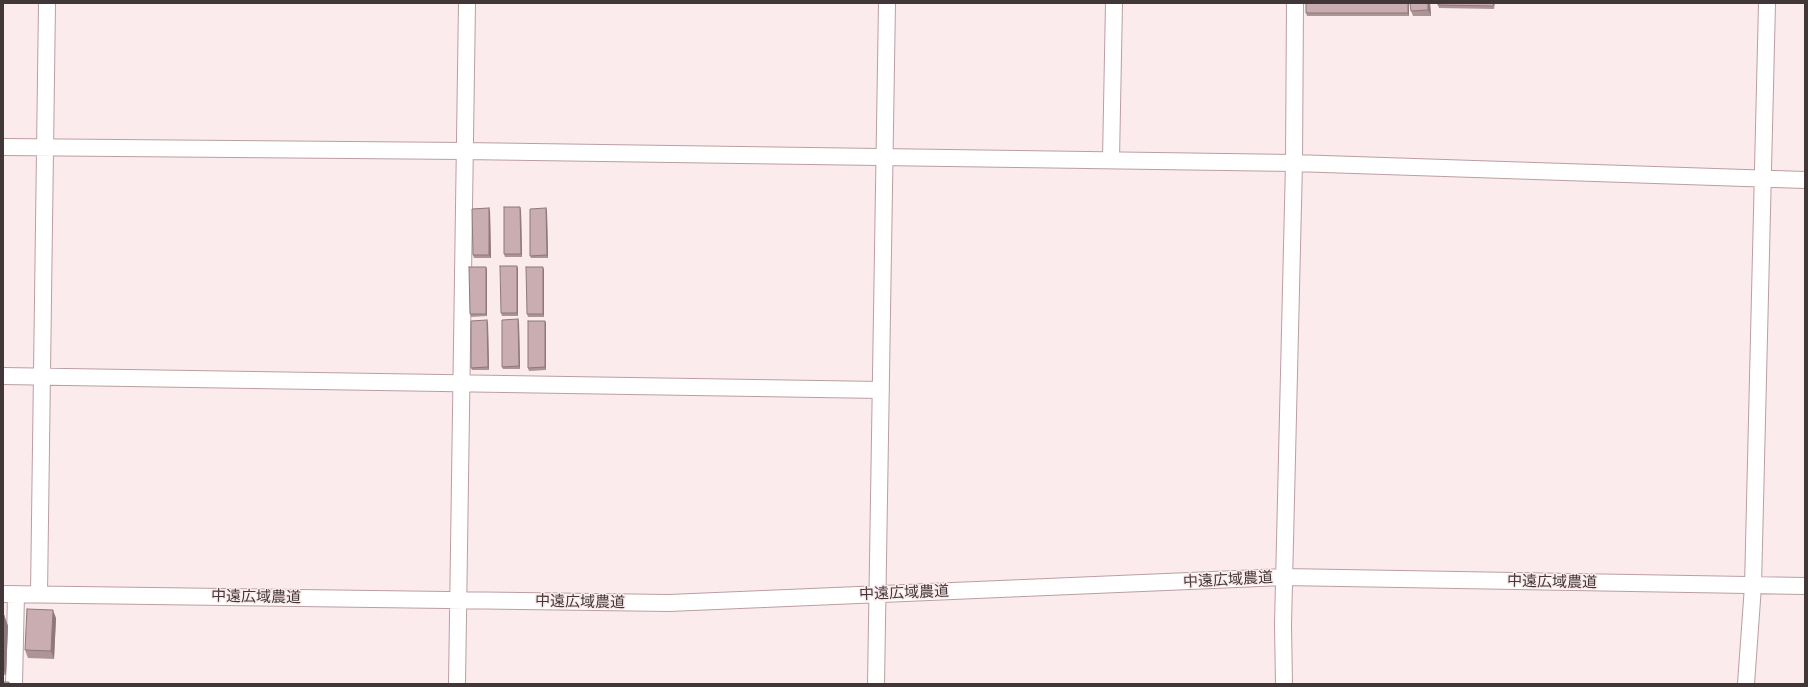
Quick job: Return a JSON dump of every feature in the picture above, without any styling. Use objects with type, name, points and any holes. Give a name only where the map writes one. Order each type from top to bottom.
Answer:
[{"type":"street","points":[[39,594],[47,3]]},
{"type":"street","points":[[457,684],[467,3]]},
{"type":"street","points":[[876,684],[887,3]]},
{"type":"street","points":[[1111,160],[1114,3]]},
{"type":"street","points":[[1284,684],[1284,577],[1294,162],[1295,3]]},
{"type":"street","points":[[1746,684],[1753,586],[1767,3]]},
{"type":"street","points":[[3,147],[464,151],[1294,162],[1805,180]]},
{"type":"street","points":[[3,376],[881,390]]},
{"type":"street","name":"中遠広域農道","points":[[10,594],[669,603],[1284,577],[1805,586]]},
{"type":"street","points":[[10,594],[14,684]]},
{"type":"building","points":[[1306,3],[1408,3],[1408,13],[1306,13]]},
{"type":"building","points":[[1410,3],[1428,3],[1428,10],[1411,11]]},
{"type":"building","points":[[1438,3],[1494,3],[1493,6],[1438,5]]},
{"type":"building","points":[[504,207],[520,207],[521,254],[504,254]]},
{"type":"building","points":[[489,208],[489,255],[473,255],[472,209]]},
{"type":"building","points":[[546,208],[547,255],[530,256],[530,209]]},
{"type":"building","points":[[500,266],[517,266],[517,313],[501,313]]},
{"type":"building","points":[[469,267],[486,267],[486,314],[470,314]]},
{"type":"building","points":[[526,267],[543,267],[543,314],[527,314]]},
{"type":"building","points":[[518,319],[519,366],[502,367],[502,320]]},
{"type":"building","points":[[487,320],[488,367],[471,368],[471,321]]},
{"type":"building","points":[[528,321],[545,321],[545,367],[528,368]]},
{"type":"building","points":[[27,609],[53,610],[51,651],[25,650]]},
{"type":"building","points":[[3,614],[4,615],[3,640]]},
{"type":"building","points":[[3,682],[9,682],[9,684],[3,684]]}]
